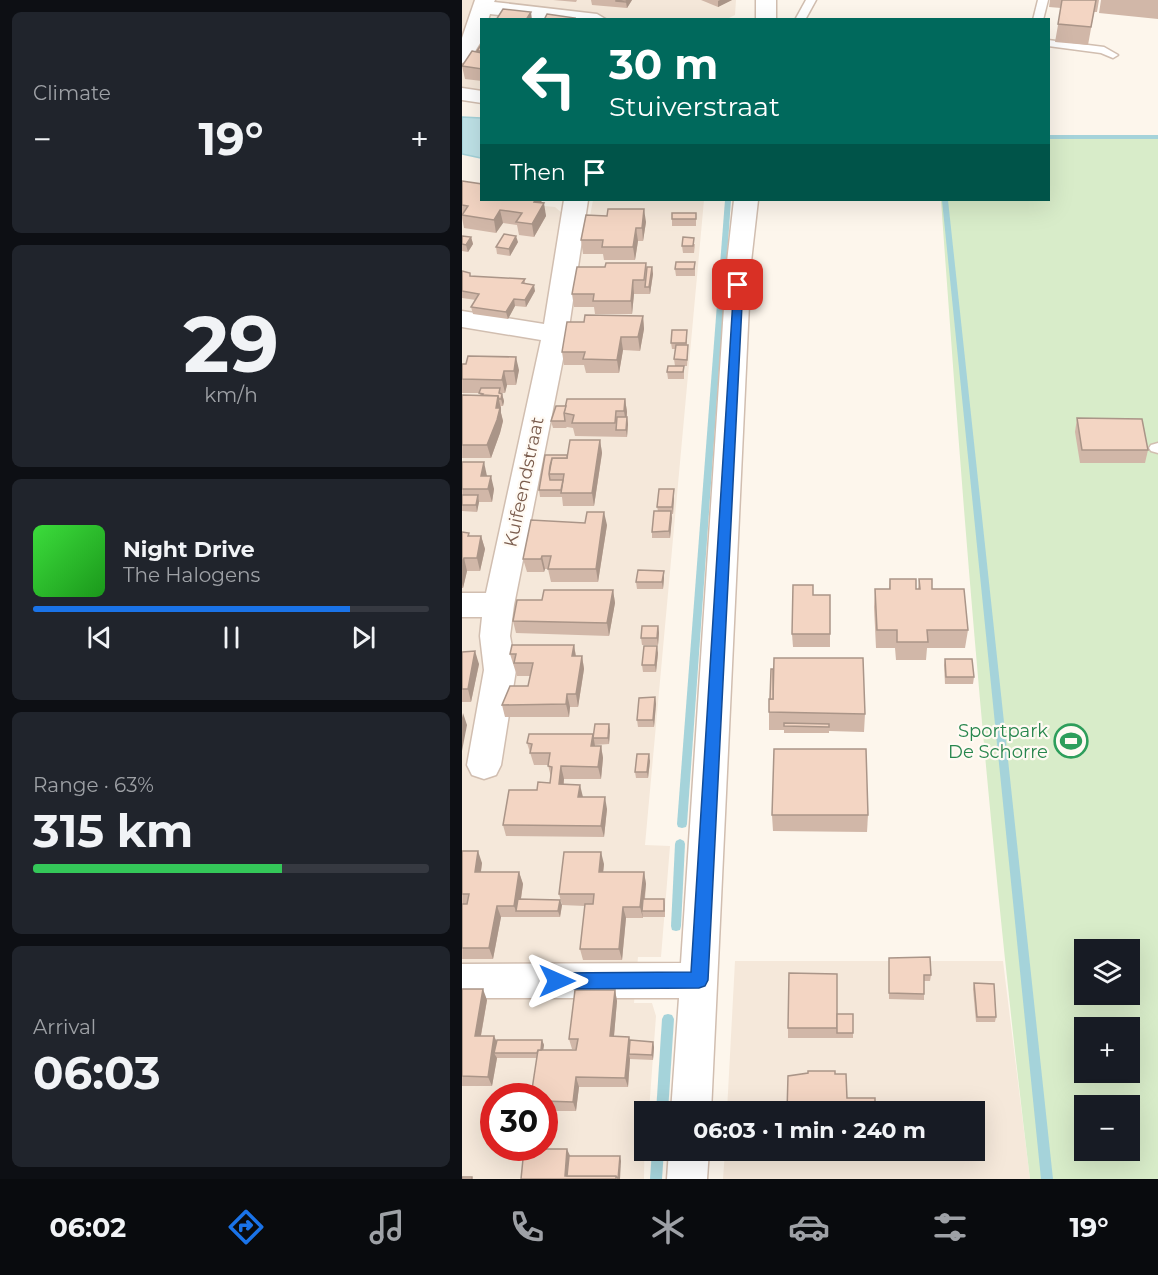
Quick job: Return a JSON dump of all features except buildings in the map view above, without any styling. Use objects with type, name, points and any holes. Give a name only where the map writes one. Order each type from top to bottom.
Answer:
[{"type":"street","points":[[766,0],[766,18]]},
{"type":"street","points":[[462,57],[469,47],[484,4],[583,18]]},
{"type":"street","points":[[462,94],[480,97]]},
{"type":"street","name":"Kuifeendstraat","points":[[484,765],[500,670],[495,636],[499,605],[555,334],[576,201]]},
{"type":"street","points":[[692,1101],[738,274],[746,201]]},
{"type":"street","points":[[462,319],[555,334]]},
{"type":"street","points":[[462,605],[499,605]]},
{"type":"street","points":[[462,981],[699,980]]},
{"type":"street","points":[[687,1179],[688,1161]]},
{"type":"lane","points":[[801,18],[811,0]]},
{"type":"lane","points":[[1038,18],[1043,0]]},
{"type":"lane","points":[[1050,43],[1104,50],[1113,55]]},
{"type":"shaded area","points":[[462,0],[736,0],[735,15],[729,18],[480,18],[480,90],[462,87]]},
{"type":"shaded area","points":[[462,194],[480,201],[555,207],[563,214],[590,216],[593,201],[704,201],[645,845],[670,846],[661,957],[638,957],[634,1003],[652,1003],[656,1016],[650,1101],[634,1101],[634,1161],[644,1161],[644,1179],[462,1179]]},
{"type":"shaded area","points":[[735,961],[1003,961],[1030,1179],[723,1179],[724,1161],[985,1161],[985,1101],[728,1101]]},
{"type":"green space","name":"Sportpark De Schorre","points":[[1050,136],[1158,137],[1158,1179],[1030,1179],[1002,934],[979,690],[941,201],[1050,201]]},
{"type":"water","points":[[462,117],[480,118],[480,158],[462,154]]},
{"type":"waterway","points":[[1050,137],[1158,137]]},
{"type":"waterway","points":[[682,824],[728,201]]},
{"type":"waterway","points":[[945,201],[1047,1179]]},
{"type":"waterway","points":[[676,926],[680,844]]},
{"type":"waterway","points":[[663,1101],[668,1019]]},
{"type":"waterway","points":[[656,1179],[657,1161]]},
{"type":"place","name":"Sportpark De Schorre","points":[[1071,741]]},
{"type":"route","points":[[557,981],[699,980],[738,285]]}]
